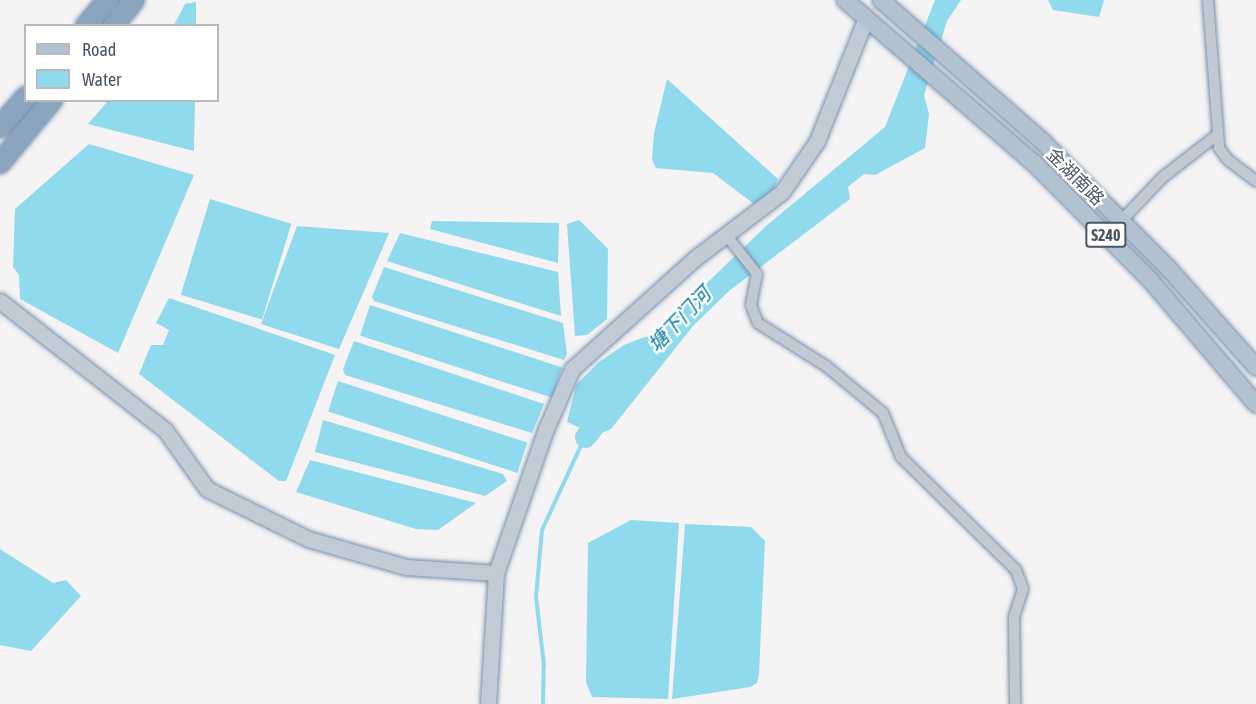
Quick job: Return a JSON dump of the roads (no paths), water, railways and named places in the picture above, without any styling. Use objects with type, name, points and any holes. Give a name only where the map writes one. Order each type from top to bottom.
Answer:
[{"type":"highway","points":[[88,24],[108,0]]},
{"type":"highway","points":[[115,24],[134,0]]},
{"type":"highway","points":[[0,127],[24,99]]},
{"type":"highway","points":[[0,163],[50,102]]},
{"type":"main road","name":"金湖南路","points":[[844,0],[941,80],[1034,163],[1151,281],[1256,404]]},
{"type":"main road","name":"金湖南路","points":[[881,0],[1043,142],[1122,220],[1256,367]]},
{"type":"street","points":[[1208,0],[1219,148],[1228,160],[1256,181]]},
{"type":"street","points":[[488,704],[496,573],[546,429],[572,369],[694,259],[728,237],[782,192],[817,141],[866,18]]},
{"type":"street","points":[[1122,220],[1163,177],[1217,135]]},
{"type":"street","points":[[728,237],[757,274],[751,305],[758,323],[825,366],[884,413],[901,457],[1016,570],[1023,589],[1014,617],[1015,704]]},
{"type":"street","points":[[0,301],[165,430],[207,489],[308,539],[406,567],[496,573]]},
{"type":"water","points":[[935,0],[961,0],[947,21],[924,95],[929,114],[925,148],[875,175],[864,174],[848,187],[850,199],[729,291],[693,326],[611,429],[596,435],[567,422],[576,385],[599,362],[624,345],[655,333],[766,226],[885,127]]},
{"type":"water","points":[[1048,0],[1104,0],[1099,17],[1053,10]]},
{"type":"water","points":[[196,2],[196,24],[175,24],[185,4]]},
{"type":"water","points":[[667,79],[778,179],[774,189],[754,204],[713,173],[656,168],[652,160],[654,133]]},
{"type":"water","points":[[107,102],[195,102],[194,151],[88,124]]},
{"type":"water","points":[[89,144],[194,175],[118,353],[20,299],[19,275],[13,267],[15,209]]},
{"type":"water","points":[[210,199],[291,224],[262,319],[181,295]]},
{"type":"water","points":[[579,220],[608,249],[607,319],[587,335],[575,336],[567,224]]},
{"type":"water","points":[[432,221],[559,223],[558,263],[430,229]]},
{"type":"water","points":[[297,226],[389,233],[339,349],[261,324]]},
{"type":"water","points":[[400,233],[558,272],[561,316],[387,261]]},
{"type":"water","points":[[384,267],[563,323],[567,354],[564,360],[374,301],[372,297]]},
{"type":"water","points":[[169,298],[335,355],[286,481],[279,481],[139,374],[151,345],[163,345],[169,330],[156,323]]},
{"type":"water","points":[[370,305],[562,367],[552,398],[360,335]]},
{"type":"water","points":[[354,341],[544,404],[532,433],[345,375],[343,369]]},
{"type":"water","points":[[338,381],[527,442],[517,473],[328,411]]},
{"type":"water","points":[[323,420],[503,474],[507,481],[485,496],[315,452]]},
{"type":"water","points":[[310,460],[476,503],[438,530],[416,529],[296,492]]},
{"type":"water","points":[[631,520],[679,523],[668,699],[592,697],[586,682],[588,543]]},
{"type":"water","points":[[685,524],[751,527],[765,541],[759,674],[757,683],[750,687],[672,699]]},
{"type":"water","points":[[0,549],[53,583],[66,580],[81,596],[31,651],[0,645]]},
{"type":"waterway","name":"塘下门河","points":[[585,437],[607,409]]},
{"type":"waterway","name":"塘下门河","points":[[543,704],[544,665],[536,597],[542,530],[585,437]]}]
